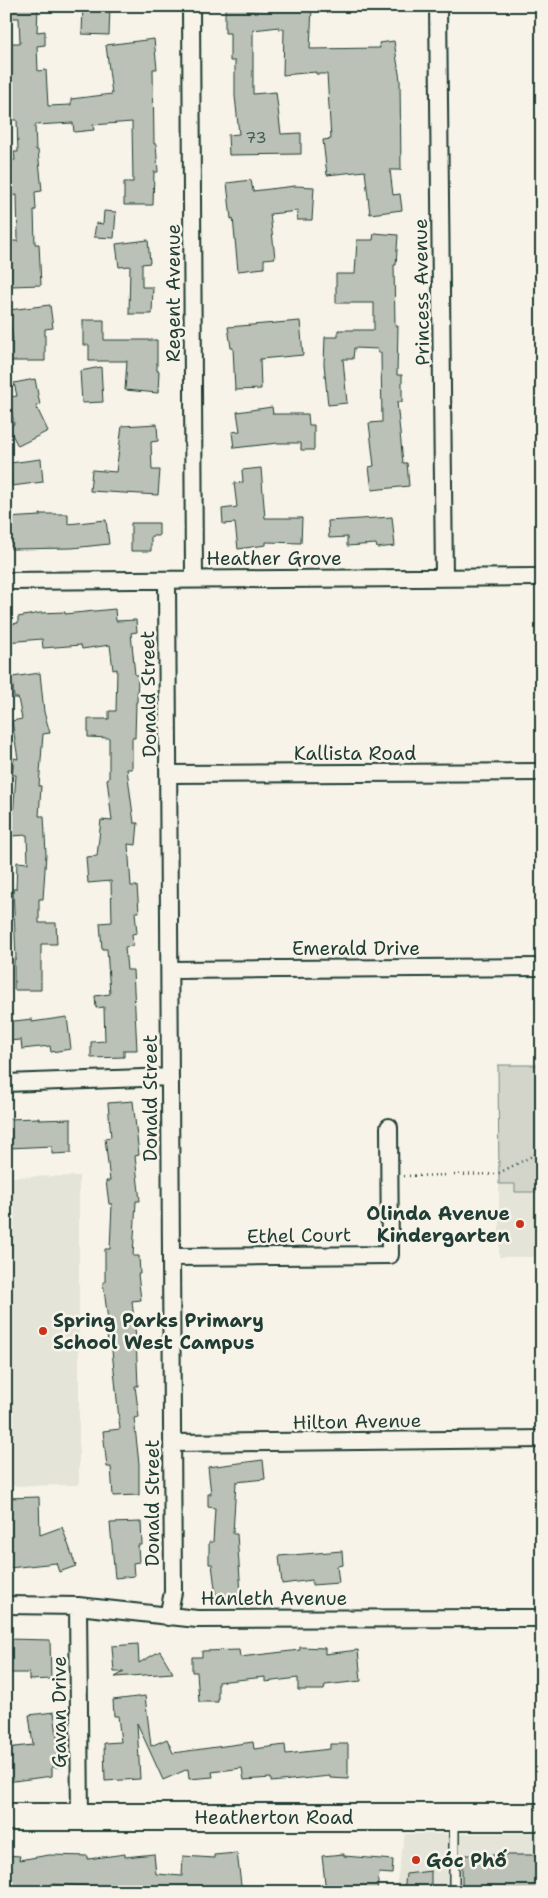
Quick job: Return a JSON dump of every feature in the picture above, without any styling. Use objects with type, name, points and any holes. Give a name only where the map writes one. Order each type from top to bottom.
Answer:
[{"type":"main road","name":"Heatherton Road","points":[[6,1817],[542,1817]]},
{"type":"street","name":"Regent Avenue","points":[[191,6],[194,579]]},
{"type":"street","name":"Princess Avenue","points":[[438,6],[444,578]]},
{"type":"street","name":"Heather Grove","points":[[6,581],[542,577]]},
{"type":"street","name":"Donald Street","points":[[167,580],[173,1592],[168,1616]]},
{"type":"street","name":"Kallista Road","points":[[169,774],[542,772]]},
{"type":"street","name":"Emerald Drive","points":[[170,970],[542,966]]},
{"type":"street","points":[[6,1083],[170,1077]]},
{"type":"street","name":"Ethel Court","points":[[171,1256],[390,1254],[390,1127]]},
{"type":"street","name":"Hilton Avenue","points":[[172,1443],[542,1439]]},
{"type":"street","name":"Hanleth Avenue","points":[[6,1605],[78,1606],[197,1619],[542,1618]]},
{"type":"street","name":"Gavan Drive","points":[[78,1606],[80,1817]]},
{"type":"lane","points":[[454,1817],[454,1892]]},
{"type":"path","points":[[390,1176],[497,1174],[542,1151]]},
{"type":"shaded area","points":[[498,1065],[542,1065],[542,1192],[515,1192],[515,1184],[499,1184]]},
{"type":"shaded area","name":"Spring Parks Primary School West Campus","points":[[79,1176],[79,1485],[6,1486],[6,1177]]},
{"type":"shaded area","name":"Olinda Avenue Kindergarten","points":[[499,1184],[515,1184],[516,1192],[542,1192],[542,1257],[499,1257]]},
{"type":"shaded area","points":[[542,1833],[542,1892],[395,1892],[405,1834]]},
{"type":"building","points":[[11,6],[38,6],[37,32],[45,31],[45,45],[37,46],[38,71],[46,70],[48,106],[71,105],[71,99],[112,94],[106,45],[154,39],[157,69],[153,69],[154,144],[156,144],[158,172],[154,172],[153,205],[124,205],[124,182],[133,182],[132,122],[93,125],[94,130],[74,132],[73,123],[35,125],[36,150],[38,150],[42,191],[35,192],[36,210],[34,210],[35,244],[39,244],[41,285],[11,286],[9,241],[18,241],[17,195],[9,196],[8,161],[15,160],[14,152],[18,152],[17,120],[9,120],[9,108],[12,107],[8,43],[20,43],[19,18],[10,18]]},
{"type":"building","points":[[83,6],[110,6],[109,35],[82,34]]},
{"type":"building","points":[[225,6],[247,6],[247,11],[280,6],[312,7],[310,49],[380,48],[379,43],[394,41],[400,80],[401,170],[390,170],[393,195],[400,194],[402,210],[370,214],[365,171],[327,175],[323,140],[331,139],[327,74],[316,74],[316,72],[283,75],[284,29],[279,29],[279,27],[253,30],[253,94],[276,92],[281,134],[301,133],[301,154],[229,155],[228,135],[239,134],[235,96],[235,61],[230,61],[230,33],[225,33]]},
{"type":"building","points":[[251,180],[253,191],[295,186],[314,187],[312,220],[297,220],[298,211],[270,214],[275,258],[264,259],[264,268],[238,271],[233,218],[231,219],[227,183]]},
{"type":"building","points":[[104,211],[116,212],[114,238],[94,237],[96,223],[103,224]]},
{"type":"building","points":[[374,233],[398,235],[396,265],[394,265],[395,326],[398,326],[397,375],[402,375],[402,402],[397,402],[403,463],[407,463],[409,486],[372,490],[369,467],[374,466],[369,423],[382,422],[381,353],[378,353],[378,349],[354,348],[353,359],[343,359],[347,403],[328,405],[324,364],[325,337],[338,337],[338,330],[374,330],[374,303],[336,303],[336,274],[355,274],[357,240],[373,240]]},
{"type":"building","points":[[148,240],[150,263],[142,264],[142,287],[153,287],[152,314],[129,314],[130,266],[119,267],[116,244]]},
{"type":"building","points":[[50,305],[53,328],[45,329],[45,361],[10,361],[10,341],[13,341],[9,310]]},
{"type":"building","points":[[83,320],[104,320],[104,340],[157,340],[158,393],[125,390],[127,361],[89,361],[89,345],[83,345]]},
{"type":"building","points":[[300,321],[303,355],[260,359],[261,389],[235,390],[233,348],[231,348],[228,327]]},
{"type":"building","points":[[101,367],[103,402],[82,403],[80,371]]},
{"type":"building","points":[[35,379],[40,405],[36,406],[48,431],[18,446],[8,427],[14,424],[9,397],[17,396],[14,383]]},
{"type":"building","points":[[272,407],[273,414],[308,414],[309,425],[314,425],[314,450],[301,450],[301,443],[278,443],[234,448],[232,432],[240,431],[237,412]]},
{"type":"building","points":[[157,424],[158,441],[151,442],[152,470],[160,470],[158,495],[90,491],[92,470],[116,472],[122,426]]},
{"type":"building","points":[[41,459],[43,482],[12,486],[10,463]]},
{"type":"building","points":[[261,468],[265,518],[302,518],[301,543],[266,542],[266,545],[238,549],[235,523],[223,524],[222,509],[237,507],[234,483],[243,482],[242,470]]},
{"type":"building","points":[[40,514],[68,514],[68,524],[106,520],[109,544],[72,548],[11,549],[10,536],[6,536],[6,518],[40,516]]},
{"type":"building","points":[[392,517],[395,546],[377,548],[376,544],[347,546],[347,537],[329,538],[328,521]]},
{"type":"building","points":[[131,523],[159,523],[159,536],[151,536],[151,551],[131,551]]},
{"type":"building","points":[[115,609],[116,621],[136,620],[137,632],[131,633],[135,675],[138,675],[135,738],[132,738],[132,769],[127,769],[134,823],[138,823],[136,845],[128,844],[131,886],[137,886],[139,912],[135,912],[137,933],[132,934],[133,946],[125,947],[127,970],[133,970],[137,1050],[124,1050],[124,1057],[91,1058],[91,1042],[105,1041],[104,1007],[96,1008],[95,996],[110,994],[107,949],[102,949],[100,923],[112,922],[111,881],[88,883],[86,857],[97,856],[101,820],[112,821],[107,779],[109,778],[109,738],[88,737],[88,719],[109,719],[109,711],[116,711],[117,669],[113,670],[110,645],[82,649],[81,645],[43,648],[42,639],[6,642],[6,625],[18,623],[18,617],[40,613],[65,612],[65,614]]},
{"type":"building","points":[[40,673],[44,712],[50,733],[43,734],[39,786],[41,786],[39,816],[44,816],[46,854],[43,899],[39,899],[39,923],[56,923],[57,944],[41,944],[41,990],[14,990],[14,959],[16,959],[13,889],[16,889],[17,862],[28,863],[27,835],[11,836],[11,816],[13,816],[16,775],[12,775],[14,758],[18,759],[12,721],[22,719],[18,698],[14,698],[12,677]]},
{"type":"building","points":[[67,1017],[71,1049],[51,1052],[50,1046],[22,1049],[21,1040],[6,1041],[6,1022],[32,1019],[32,1022]]},
{"type":"building","points":[[133,1101],[139,1155],[135,1156],[140,1201],[136,1201],[133,1256],[139,1256],[140,1274],[138,1274],[141,1300],[132,1301],[138,1386],[135,1386],[139,1417],[134,1418],[139,1464],[139,1495],[113,1496],[111,1467],[107,1467],[103,1431],[120,1429],[111,1341],[108,1342],[105,1320],[108,1320],[103,1282],[105,1282],[105,1249],[110,1249],[112,1204],[109,1204],[106,1181],[110,1181],[105,1138],[111,1137],[108,1103]]},
{"type":"building","points":[[39,1118],[39,1120],[71,1119],[71,1153],[52,1154],[52,1146],[9,1148],[7,1119]]},
{"type":"building","points":[[263,1460],[265,1479],[236,1482],[233,1534],[237,1534],[241,1594],[216,1597],[212,1564],[209,1564],[209,1542],[213,1542],[215,1508],[208,1507],[208,1494],[211,1494],[208,1467]]},
{"type":"building","points":[[39,1497],[40,1535],[62,1527],[76,1566],[59,1572],[56,1563],[9,1568],[6,1538],[6,1498]]},
{"type":"building","points":[[141,1522],[142,1545],[138,1545],[139,1562],[133,1563],[134,1576],[115,1578],[110,1523]]},
{"type":"building","points":[[342,1551],[343,1565],[337,1566],[339,1583],[312,1585],[312,1580],[282,1584],[279,1556]]},
{"type":"building","points":[[7,1639],[50,1640],[51,1679],[29,1680],[29,1673],[6,1673]]},
{"type":"building","points":[[138,1644],[139,1663],[160,1651],[173,1673],[115,1677],[124,1672],[114,1672],[112,1646]]},
{"type":"building","points":[[300,1647],[325,1648],[325,1654],[358,1650],[361,1681],[325,1685],[324,1690],[298,1690],[298,1678],[265,1682],[265,1677],[218,1682],[218,1702],[199,1702],[197,1672],[192,1672],[192,1657],[202,1657],[202,1651],[239,1650],[240,1657],[300,1650]]},
{"type":"building","points":[[145,1696],[151,1746],[167,1739],[173,1753],[253,1742],[254,1749],[285,1745],[286,1754],[330,1749],[330,1744],[348,1744],[348,1779],[330,1778],[330,1776],[271,1782],[271,1778],[244,1780],[242,1768],[212,1772],[213,1777],[189,1779],[188,1769],[163,1780],[137,1723],[140,1779],[105,1781],[104,1743],[121,1742],[118,1716],[114,1716],[113,1700]]},
{"type":"building","points":[[54,1712],[61,1767],[52,1767],[52,1776],[6,1782],[6,1748],[33,1745],[29,1715]]},
{"type":"building","points":[[237,1853],[242,1892],[186,1892],[158,1888],[158,1892],[135,1892],[134,1884],[107,1887],[51,1884],[53,1892],[31,1892],[30,1888],[6,1887],[6,1855],[20,1856],[19,1860],[49,1855],[88,1856],[88,1859],[125,1854],[125,1857],[154,1854],[156,1874],[182,1876],[183,1856],[214,1858],[214,1855]]},
{"type":"building","points":[[344,1854],[344,1856],[393,1860],[392,1874],[379,1873],[377,1892],[326,1892],[322,1856]]},
{"type":"building","points":[[462,1855],[542,1855],[542,1892],[462,1892]]},
{"type":"building","points":[[431,1871],[431,1892],[404,1892],[406,1874]]},
{"type":"place","name":"Olinda Avenue Kindergarten","points":[[520,1224]]},
{"type":"place","name":"Spring Parks Primary School West Campus","points":[[43,1331]]},
{"type":"place","name":"Góc Phố","points":[[416,1860]]}]
